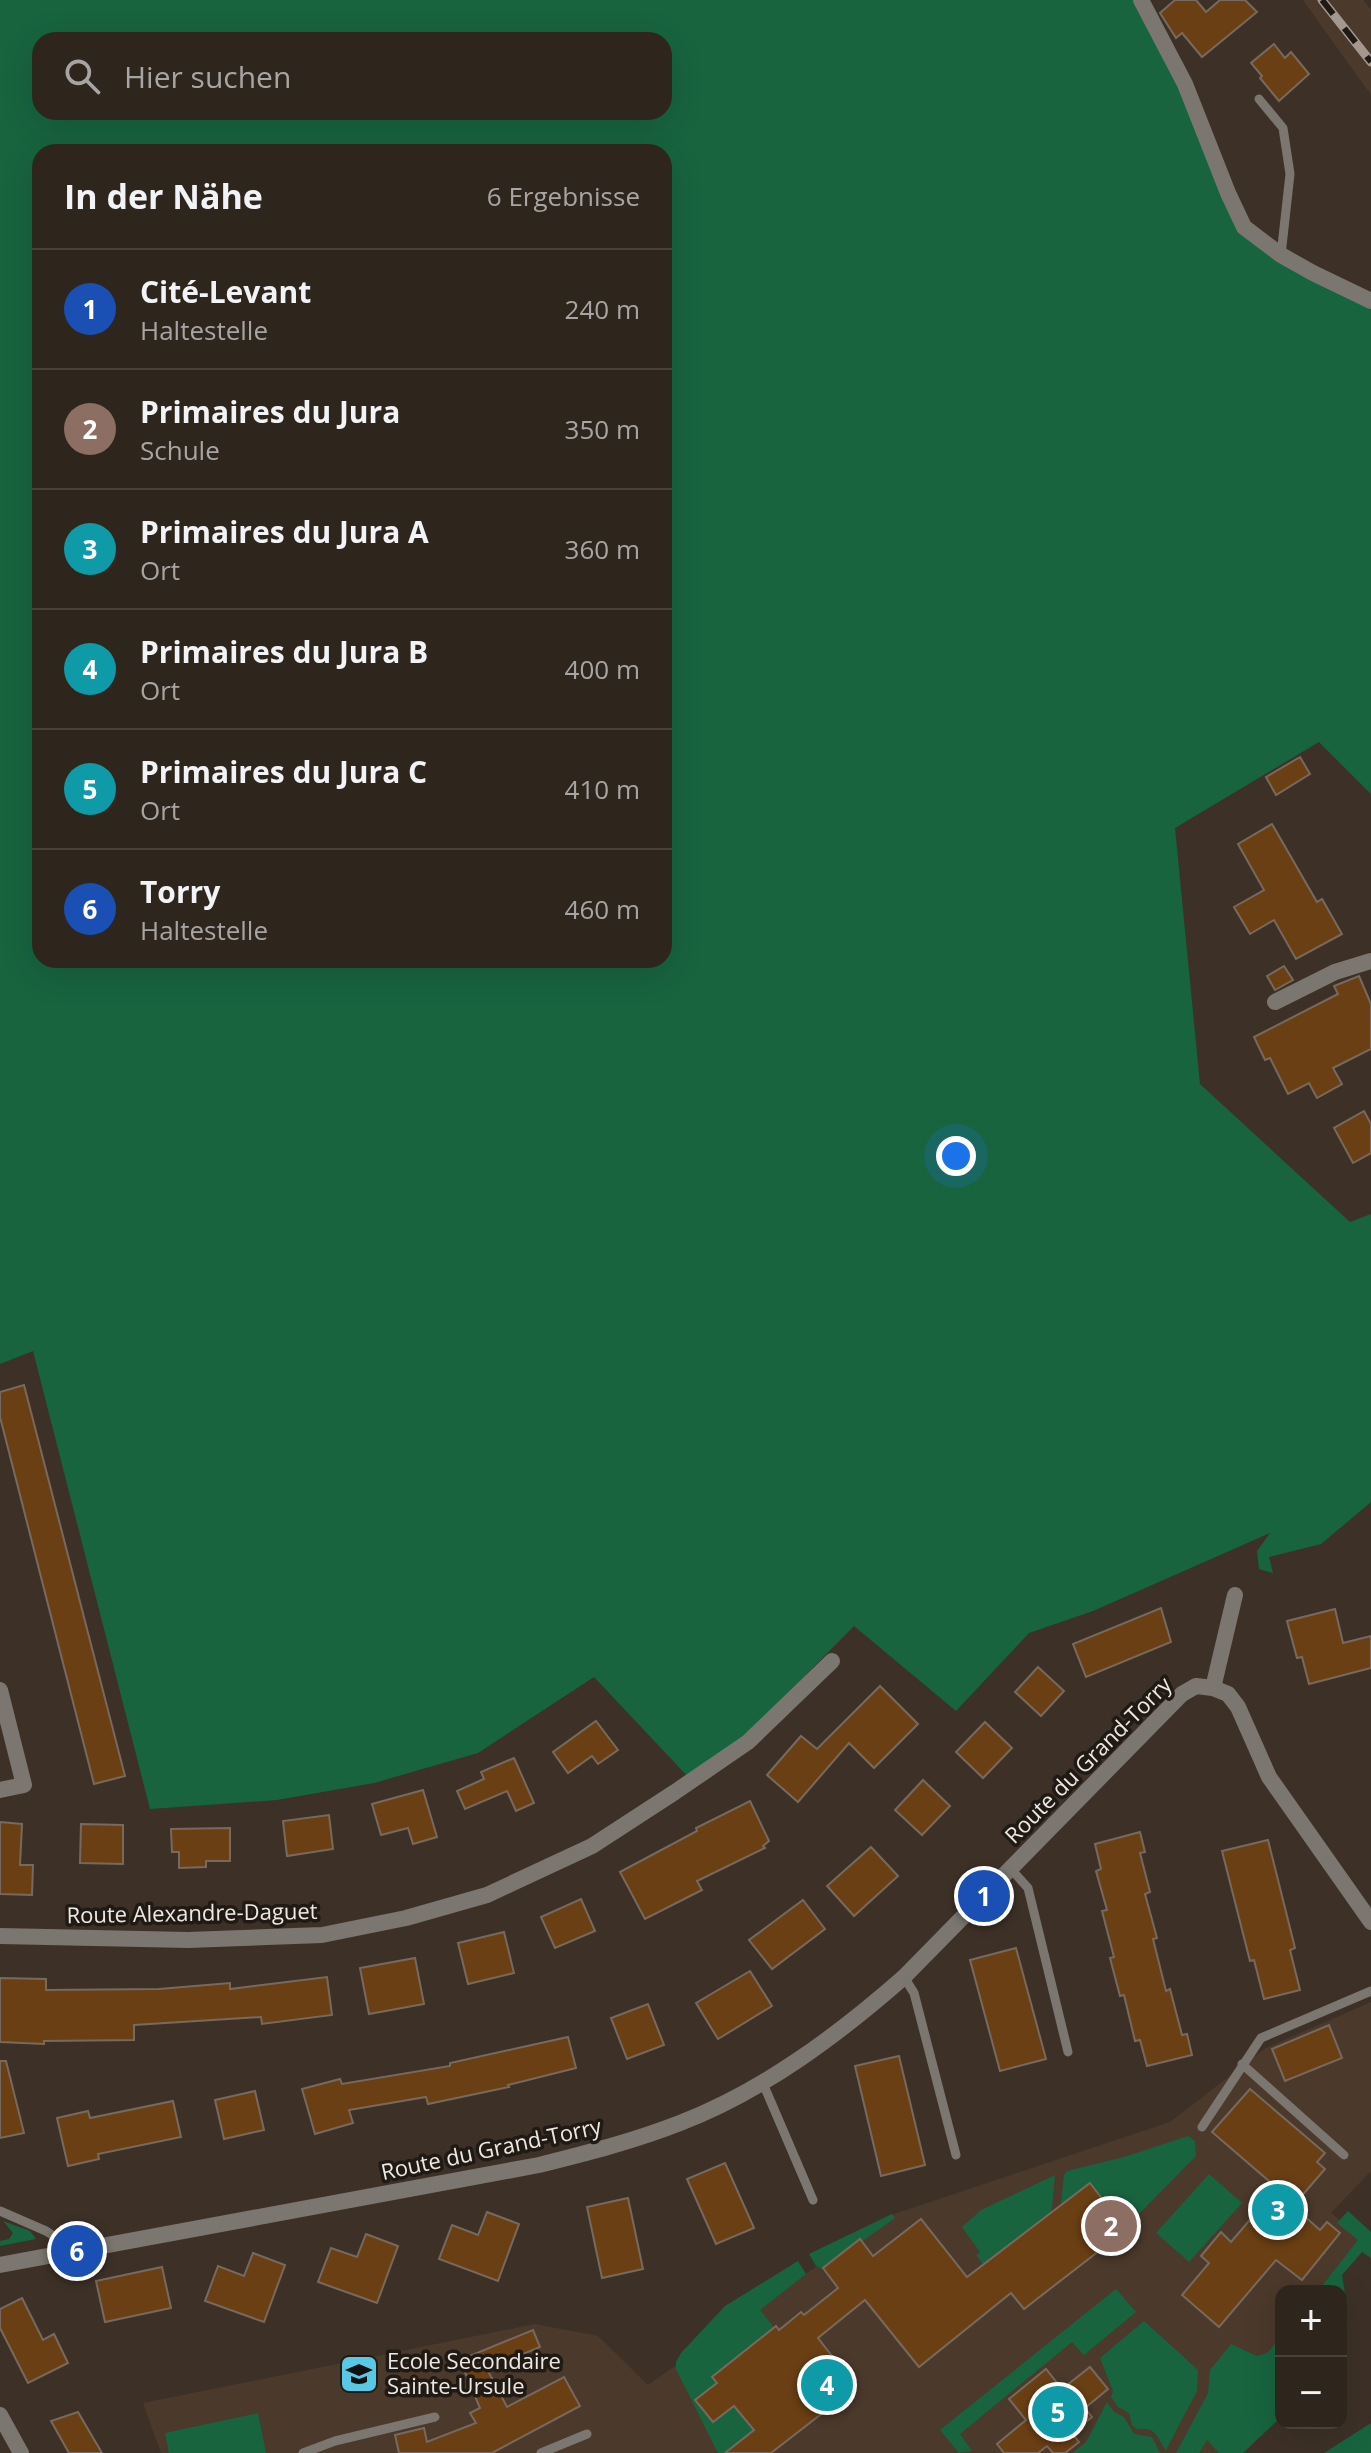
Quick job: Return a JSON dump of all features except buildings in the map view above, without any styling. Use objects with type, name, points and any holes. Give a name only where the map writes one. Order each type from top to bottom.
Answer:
[{"type":"street","points":[[1141,0],[1185,84],[1244,227],[1281,255],[1371,301]]},
{"type":"street","points":[[1275,1002],[1335,972],[1371,961]]},
{"type":"street","points":[[1235,1595],[1213,1688],[1228,1694],[1238,1707],[1269,1777],[1371,1922]]},
{"type":"street","name":"Route Alexandre-Daguet","points":[[0,1936],[188,1940],[322,1935],[406,1918],[487,1895],[592,1846],[684,1786],[748,1742],[832,1661]]},
{"type":"street","name":"Route du Grand-Torry","points":[[0,2265],[539,2165],[617,2145],[682,2122],[762,2081],[806,2054],[872,2005],[904,1977],[1182,1694],[1196,1686],[1213,1688]]},
{"type":"street","points":[[0,1690],[24,1785],[0,1790]]},
{"type":"street","points":[[0,2415],[21,2453]]},
{"type":"lane","points":[[1259,99],[1283,128],[1290,174],[1281,255]]},
{"type":"lane","points":[[1010,1868],[1028,1888],[1068,2052]]},
{"type":"lane","points":[[904,1977],[914,1993],[956,2155]]},
{"type":"lane","points":[[1202,2127],[1261,2038],[1371,1991]]},
{"type":"lane","points":[[1242,2064],[1344,2155]]},
{"type":"lane","points":[[762,2081],[813,2200]]},
{"type":"lane","points":[[0,2211],[46,2231],[77,2251]]},
{"type":"lane","points":[[303,2453],[335,2441],[435,2417]]},
{"type":"lane","points":[[541,2453],[587,2434]]},
{"type":"shaded area","points":[[1303,0],[1363,0],[1371,10],[1371,95]]},
{"type":"shaded area","points":[[1371,2002],[1371,2171],[1331,2213],[1362,2237],[1324,2285],[1275,2285],[1275,2423],[1243,2453],[161,2453],[143,2403],[535,2324],[598,2336],[648,2385],[888,2216],[1170,2122],[1266,2048]]},
{"type":"green space","points":[[0,0],[1141,0],[1244,227],[1371,301],[1371,794],[1319,742],[1175,828],[1200,1084],[1350,1222],[1371,1214],[1371,1502],[1321,1544],[1269,1557],[1273,1573],[1259,1569],[1257,1551],[1270,1533],[1093,1611],[1029,1633],[956,1711],[854,1626],[722,1760],[692,1781],[594,1677],[478,1753],[374,1783],[277,1800],[150,1809],[33,1351],[0,1364]]},
{"type":"green space","points":[[1188,2136],[1195,2141],[1196,2156],[1141,2212],[1117,2230],[997,2283],[976,2255],[980,2252],[962,2227],[981,2210],[1055,2175],[1051,2217],[1060,2212],[1067,2171]]},
{"type":"green space","points":[[1209,2174],[1242,2203],[1189,2262],[1156,2233]]},
{"type":"green space","points":[[1348,2211],[1371,2232],[1371,2258],[1362,2252],[1342,2275],[1344,2285],[1323,2285],[1358,2240],[1337,2223]]},
{"type":"green space","points":[[892,2214],[895,2218],[823,2269],[816,2266],[809,2254]]},
{"type":"green space","points":[[3,2221],[30,2231],[36,2239],[0,2246],[0,2241],[9,2239],[13,2233]]},
{"type":"green space","points":[[798,2261],[806,2274],[760,2310],[777,2331],[767,2438],[758,2453],[718,2453],[676,2369],[676,2362],[725,2306]]},
{"type":"green space","points":[[1116,2289],[1136,2312],[1084,2355],[1072,2342],[960,2434],[972,2451],[959,2453],[940,2430]]},
{"type":"green space","points":[[1144,2321],[1198,2370],[1197,2391],[1166,2450],[1155,2434],[1149,2429],[1137,2429],[1132,2425],[1129,2413],[1118,2407],[1111,2397],[1113,2391],[1100,2358]]},
{"type":"green space","points":[[1231,2344],[1257,2356],[1267,2353],[1275,2344],[1275,2423],[1243,2453],[1219,2453],[1207,2440],[1199,2453],[1176,2453],[1208,2393],[1210,2370]]},
{"type":"green space","points":[[1107,2402],[1114,2412],[1124,2417],[1134,2434],[1152,2437],[1160,2453],[1072,2453],[1086,2442]]},
{"type":"green space","points":[[258,2413],[266,2453],[169,2453],[165,2433]]},
{"type":"green space","points":[[1371,2423],[1371,2453],[1324,2453]]},
{"type":"railway","points":[[1322,0],[1371,62]]},
{"type":"place","name":"Cité-Levant","points":[[984,1896]]},
{"type":"place","name":"Primaires du Jura A","points":[[1278,2210]]},
{"type":"place","name":"Primaires du Jura","points":[[1111,2226]]},
{"type":"place","name":"Torry","points":[[77,2251]]},
{"type":"place","name":"Ecole Secondaire Sainte-Ursule","points":[[359,2374]]},
{"type":"place","name":"Primaires du Jura B","points":[[827,2385]]},
{"type":"place","name":"Primaires du Jura C","points":[[1058,2412]]}]
